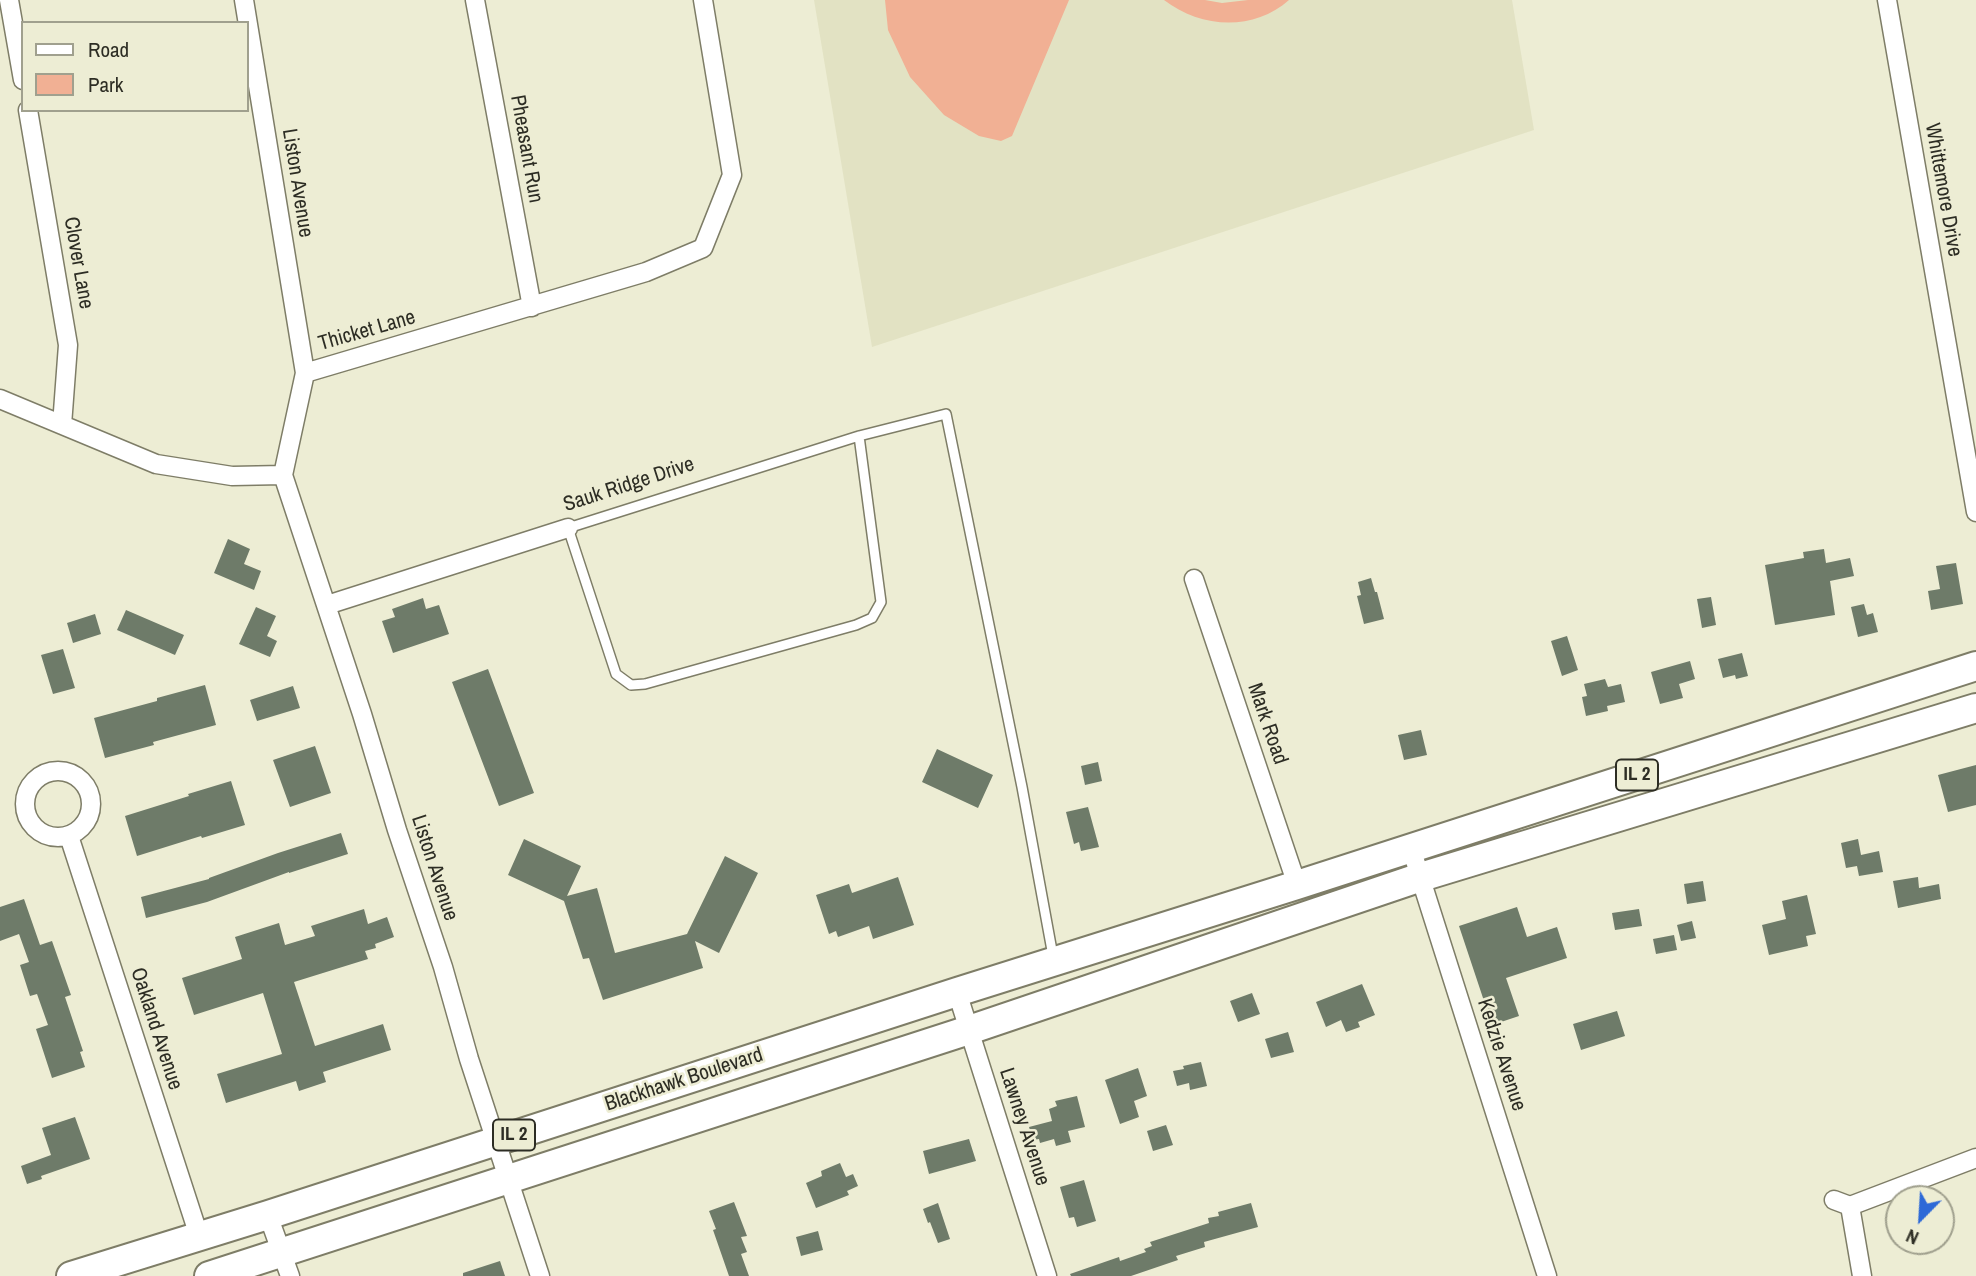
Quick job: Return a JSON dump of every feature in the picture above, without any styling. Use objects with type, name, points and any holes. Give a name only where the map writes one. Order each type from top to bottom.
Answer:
[{"type":"main road","name":"IL 2","points":[[1297,885],[1976,666]]},
{"type":"main road","name":"IL 2","points":[[1421,877],[1976,708]]},
{"type":"main road","name":"Blackhawk Boulevard","points":[[209,1276],[286,1264],[508,1180],[969,1030],[1421,877]]},
{"type":"main road","name":"Blackhawk Boulevard","points":[[71,1276],[268,1216],[957,992],[1297,885]]},
{"type":"street","points":[[9,0],[21,69]]},
{"type":"street","name":"Liston Avenue","points":[[244,0],[247,21]]},
{"type":"street","name":"Pheasant Run","points":[[475,0],[532,307]]},
{"type":"street","name":"Thicket Lane","points":[[283,475],[305,373],[646,272],[703,248],[732,175],[703,0]]},
{"type":"street","name":"Whittemore Drive","points":[[1887,0],[1976,512]]},
{"type":"street","name":"Liston Avenue","points":[[248,24],[305,373]]},
{"type":"street","name":"Clover Lane","points":[[28,112],[68,345],[62,425]]},
{"type":"street","points":[[0,399],[156,464],[232,475],[283,475]]},
{"type":"street","name":"Liston Avenue","points":[[283,475],[362,714],[443,967],[469,1059],[540,1276]]},
{"type":"street","name":"Sauk Ridge Drive","points":[[327,605],[568,528]]},
{"type":"street","name":"Mark Road","points":[[1194,579],[1297,885]]},
{"type":"street","name":"Oakland Avenue","points":[[69,836],[199,1236]]},
{"type":"street","name":"Kedzie Avenue","points":[[1411,848],[1547,1276]]},
{"type":"street","name":"Lawney Avenue","points":[[957,992],[1048,1276]]},
{"type":"street","points":[[1862,1276],[1842,1203],[1976,1158]]},
{"type":"street","points":[[268,1216],[286,1264]]},
{"type":"lane","name":"Sauk Ridge Drive","points":[[568,528],[859,436],[946,414],[1054,962]]},
{"type":"lane","points":[[568,528],[616,674],[631,685],[645,684],[856,625],[872,618],[881,602],[859,436]]},
{"type":"shaded area","points":[[814,0],[1512,0],[1534,130],[872,347]]},
{"type":"green space","points":[[885,0],[1069,0],[1012,136],[1001,141],[979,136],[944,115],[910,77],[888,30]]},
{"type":"green space","points":[[1164,0],[1205,0],[1222,3],[1289,0],[1259,17],[1226,22],[1194,16]]},
{"type":"building","points":[[228,539],[250,549],[244,564],[261,571],[254,590],[214,573]]},
{"type":"building","points":[[1824,549],[1826,563],[1850,558],[1854,576],[1830,581],[1835,615],[1775,625],[1765,565],[1804,558],[1803,552]]},
{"type":"building","points":[[1956,563],[1963,604],[1931,610],[1928,591],[1940,589],[1936,566]]},
{"type":"building","points":[[1371,578],[1384,619],[1364,624],[1357,596],[1361,595],[1358,582]]},
{"type":"building","points":[[1711,597],[1716,625],[1702,628],[1697,599]]},
{"type":"building","points":[[423,598],[426,609],[439,605],[449,634],[393,653],[382,621],[395,617],[392,609]]},
{"type":"building","points":[[1864,604],[1867,615],[1873,613],[1878,632],[1858,637],[1851,607]]},
{"type":"building","points":[[256,607],[276,616],[267,636],[277,641],[270,657],[239,644]]},
{"type":"building","points":[[126,610],[184,635],[175,655],[117,630]]},
{"type":"building","points":[[95,614],[101,634],[73,643],[67,623]]},
{"type":"building","points":[[1567,636],[1578,670],[1562,676],[1551,641]]},
{"type":"building","points":[[63,649],[75,688],[53,694],[41,655]]},
{"type":"building","points":[[1742,653],[1748,676],[1723,678],[1718,659]]},
{"type":"building","points":[[1690,661],[1695,679],[1679,684],[1683,698],[1660,704],[1651,672]]},
{"type":"building","points":[[488,669],[534,793],[499,806],[452,682]]},
{"type":"building","points":[[1605,679],[1608,687],[1621,684],[1625,702],[1607,706],[1608,711],[1586,716],[1582,697],[1587,696],[1584,684]]},
{"type":"building","points":[[205,685],[216,725],[105,758],[94,718]]},
{"type":"building","points":[[293,686],[300,708],[257,721],[250,700]]},
{"type":"building","points":[[1421,730],[1427,755],[1404,760],[1398,735]]},
{"type":"building","points":[[315,746],[331,793],[290,807],[273,760]]},
{"type":"building","points":[[937,749],[993,775],[978,808],[922,782]]},
{"type":"building","points":[[1098,762],[1102,781],[1085,785],[1081,766]]},
{"type":"building","points":[[1976,765],[1976,805],[1948,812],[1938,775]]},
{"type":"building","points":[[231,781],[245,825],[137,856],[125,816]]},
{"type":"building","points":[[1088,807],[1099,847],[1081,851],[1079,842],[1074,844],[1066,812]]},
{"type":"building","points":[[341,833],[348,854],[207,902],[146,918],[141,897],[209,879]]},
{"type":"building","points":[[524,839],[581,866],[567,896],[597,888],[615,953],[687,934],[725,856],[758,873],[719,953],[695,941],[703,968],[603,1000],[589,958],[583,959],[564,901],[508,875]]},
{"type":"building","points":[[1858,839],[1861,855],[1879,851],[1883,872],[1859,876],[1857,866],[1846,868],[1841,843]]},
{"type":"building","points":[[898,877],[914,925],[873,939],[869,926],[838,937],[836,931],[829,934],[816,895],[849,884],[852,893]]},
{"type":"building","points":[[1918,877],[1919,888],[1939,884],[1941,899],[1898,908],[1893,881]]},
{"type":"building","points":[[1703,881],[1706,901],[1687,904],[1684,884]]},
{"type":"building","points":[[1807,895],[1816,934],[1806,936],[1808,946],[1769,955],[1762,925],[1786,919],[1782,901]]},
{"type":"building","points":[[24,899],[40,945],[52,941],[71,995],[65,997],[83,1051],[80,1052],[85,1067],[52,1078],[36,1029],[48,1025],[37,994],[30,996],[20,965],[29,962],[19,934],[0,941],[0,907]]},
{"type":"building","points":[[1517,907],[1527,937],[1557,927],[1567,958],[1506,978],[1519,1016],[1492,1025],[1459,926]]},
{"type":"building","points":[[364,909],[368,924],[387,917],[394,937],[365,951],[368,959],[294,982],[315,1046],[383,1024],[391,1050],[323,1072],[326,1082],[299,1091],[296,1081],[226,1103],[217,1074],[282,1054],[263,993],[194,1015],[182,978],[242,959],[235,937],[279,923],[285,945],[315,936],[311,926]]},
{"type":"building","points":[[1639,909],[1642,926],[1615,930],[1612,913]]},
{"type":"building","points":[[1692,921],[1696,938],[1681,941],[1677,925]]},
{"type":"building","points":[[1674,935],[1677,950],[1656,954],[1653,939]]},
{"type":"building","points":[[1362,984],[1375,1015],[1358,1022],[1360,1027],[1346,1032],[1341,1020],[1326,1027],[1316,1002]]},
{"type":"building","points":[[1252,993],[1260,1014],[1238,1022],[1230,1001]]},
{"type":"building","points":[[1617,1011],[1625,1036],[1581,1050],[1573,1024]]},
{"type":"building","points":[[1288,1032],[1294,1052],[1271,1058],[1265,1039]]},
{"type":"building","points":[[1201,1062],[1207,1086],[1190,1090],[1189,1083],[1177,1086],[1173,1071]]},
{"type":"building","points":[[1138,1068],[1147,1096],[1134,1101],[1139,1117],[1120,1124],[1105,1080]]},
{"type":"building","points":[[1077,1096],[1085,1127],[1068,1131],[1071,1142],[1056,1146],[1054,1139],[1040,1143],[1039,1139],[1033,1140],[1029,1127],[1052,1121],[1049,1109],[1057,1106],[1055,1101]]},
{"type":"building","points":[[75,1117],[90,1159],[41,1176],[42,1179],[27,1184],[21,1166],[51,1155],[42,1128]]},
{"type":"building","points":[[1166,1125],[1173,1145],[1153,1151],[1147,1131]]},
{"type":"building","points":[[969,1139],[976,1161],[929,1174],[923,1151]]},
{"type":"building","points":[[840,1163],[846,1177],[853,1174],[858,1186],[847,1191],[849,1195],[816,1208],[806,1183],[822,1176],[821,1171]]},
{"type":"building","points":[[1084,1180],[1096,1221],[1077,1227],[1074,1217],[1069,1218],[1060,1187]]},
{"type":"building","points":[[734,1202],[747,1236],[741,1237],[747,1252],[741,1254],[749,1276],[729,1276],[709,1211]]},
{"type":"building","points":[[938,1203],[950,1239],[938,1243],[923,1209]]},
{"type":"building","points":[[1251,1203],[1258,1227],[1204,1242],[1205,1247],[1176,1256],[1178,1260],[1131,1276],[1070,1274],[1119,1257],[1120,1261],[1146,1252],[1144,1249],[1152,1246],[1150,1242],[1209,1223],[1208,1218],[1219,1216],[1218,1212]]},
{"type":"building","points":[[818,1231],[823,1250],[801,1256],[796,1237]]},
{"type":"building","points":[[500,1261],[505,1276],[463,1276],[463,1273]]}]
